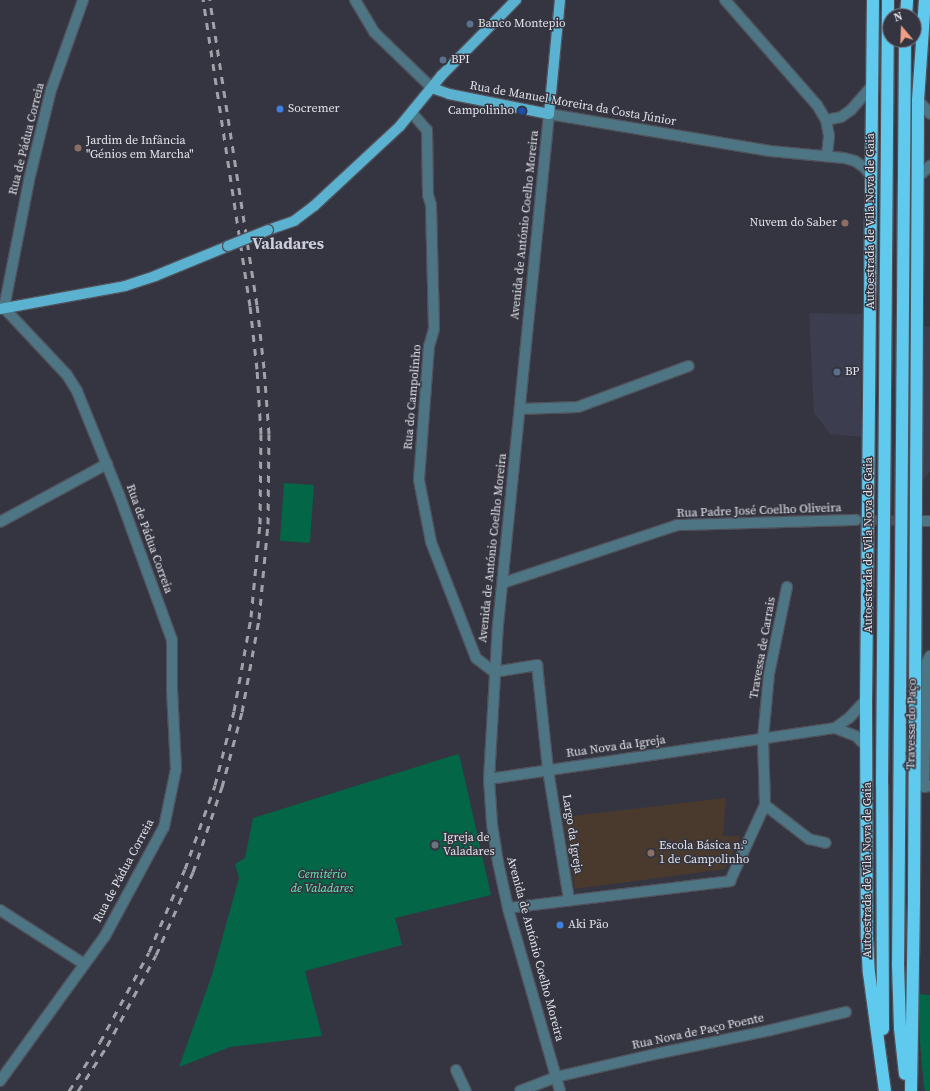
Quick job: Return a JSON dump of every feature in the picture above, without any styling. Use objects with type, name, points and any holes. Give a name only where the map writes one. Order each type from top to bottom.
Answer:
[{"type":"highway","points":[[873,0],[866,700],[867,938],[869,973],[885,1091]]},
{"type":"highway","name":"Autoestrada de Vila Nova de Gaia","points":[[885,1091],[882,969],[882,815],[888,0]]},
{"type":"highway","points":[[912,1091],[917,178],[918,100],[925,0]]},
{"type":"highway","points":[[905,48],[898,964],[900,1028],[908,1091]]},
{"type":"main road","points":[[2,309],[125,286],[155,276],[294,220],[314,206],[412,113],[441,76],[516,0]]},
{"type":"main road","name":"Avenida de António Coelho Moreira","points":[[549,114],[560,0]]},
{"type":"main road","name":"Rua de Manuel Moreira da Costa Júnior","points":[[432,88],[449,94],[549,114]]},
{"type":"street","name":"Rua de Pádua Correia","points":[[0,1081],[105,936],[164,827],[176,769],[172,689],[172,640],[107,464],[77,391],[67,375],[2,309],[29,180],[51,90],[83,0]]},
{"type":"street","name":"Rua de Manuel Moreira da Costa Júnior","points":[[355,0],[374,32],[432,88]]},
{"type":"street","points":[[724,0],[817,105],[826,120],[829,136],[827,156]]},
{"type":"street","points":[[826,120],[840,117],[851,110],[871,87]]},
{"type":"street","points":[[918,100],[930,114]]},
{"type":"street","name":"Rua do Campolinho","points":[[412,113],[427,130],[434,329],[429,346],[419,480],[432,542],[476,658],[494,672]]},
{"type":"street","name":"Rua de Manuel Moreira da Costa Júnior","points":[[549,114],[770,151],[844,158],[855,161],[865,168],[871,176]]},
{"type":"street","name":"Avenida de António Coelho Moreira","points":[[549,114],[494,672],[489,779],[492,823],[498,862],[508,908],[560,1091]]},
{"type":"street","points":[[917,178],[930,166]]},
{"type":"street","points":[[520,409],[578,407],[689,366]]},
{"type":"street","points":[[0,522],[107,464]]},
{"type":"street","name":"Rua Padre José Coelho Oliveira","points":[[503,583],[677,525],[856,520]]},
{"type":"street","name":"Travessa de Carrais","points":[[765,804],[763,738],[769,674],[787,587]]},
{"type":"street","name":"Travessa do Paço","points":[[930,656],[927,662],[924,787],[930,786]]},
{"type":"street","points":[[489,779],[548,770],[537,666],[494,672]]},
{"type":"street","name":"Rua Nova da Igreja","points":[[548,770],[835,728],[849,718],[866,700]]},
{"type":"street","name":"Rua Nova da Igreja","points":[[835,728],[856,736],[866,746]]},
{"type":"street","name":"Largo da Igreja","points":[[548,770],[569,900]]},
{"type":"street","points":[[508,908],[730,881],[765,804],[809,839],[826,843]]},
{"type":"street","points":[[0,910],[84,964]]},
{"type":"street","name":"Rua Nova de Paço Poente","points":[[520,1091],[556,1077],[660,1052],[771,1030],[846,1012]]},
{"type":"street","points":[[456,1070],[466,1091]]},
{"type":"shaded area","name":"BP","points":[[809,313],[862,314],[861,437],[830,434],[814,413]]},
{"type":"shaded area","points":[[924,326],[930,327],[930,472],[923,479]]},
{"type":"shaded area","name":"Escola Básica n.º 1 de Campolinho","points":[[726,798],[723,836],[741,836],[725,869],[575,889],[564,817]]},
{"type":"green space","points":[[284,483],[314,485],[310,543],[280,541]]},
{"type":"green space","name":"Cemitério de Valadares","points":[[458,754],[491,895],[395,918],[402,945],[305,971],[322,1036],[230,1047],[179,1067],[212,975],[239,878],[235,864],[245,858],[253,818]]},
{"type":"green space","points":[[919,994],[930,995],[930,1091],[925,1091],[924,1088],[919,1031]]},
{"type":"tunnel","points":[[860,520],[922,521]]},
{"type":"railway","points":[[69,1091],[100,1042],[149,952],[185,869],[215,785],[234,711],[251,617],[260,524],[261,434],[257,369],[250,306],[203,0]]},
{"type":"railway","points":[[78,1091],[107,1046],[156,955],[193,872],[222,787],[242,712],[259,619],[268,524],[269,434],[264,368],[257,305],[210,0]]},
{"type":"place","name":"Banco Montepio","points":[[470,24]]},
{"type":"place","name":"BPI","points":[[443,60]]},
{"type":"place","name":"Socremer","points":[[280,109]]},
{"type":"place","name":"Campolinho","points":[[522,111]]},
{"type":"place","name":"Jardim de Infância \"Génios em Marcha\"","points":[[78,148]]},
{"type":"place","name":"Nuvem do Saber","points":[[845,223]]},
{"type":"place","name":"BP","points":[[837,372]]},
{"type":"place","name":"Igreja de Valadares","points":[[435,845]]},
{"type":"place","name":"Escola Básica n.º 1 de Campolinho","points":[[651,853]]},
{"type":"place","name":"Aki Pão","points":[[560,925]]},
{"type":"district","name":"Valadares","points":[[288,243]]}]
